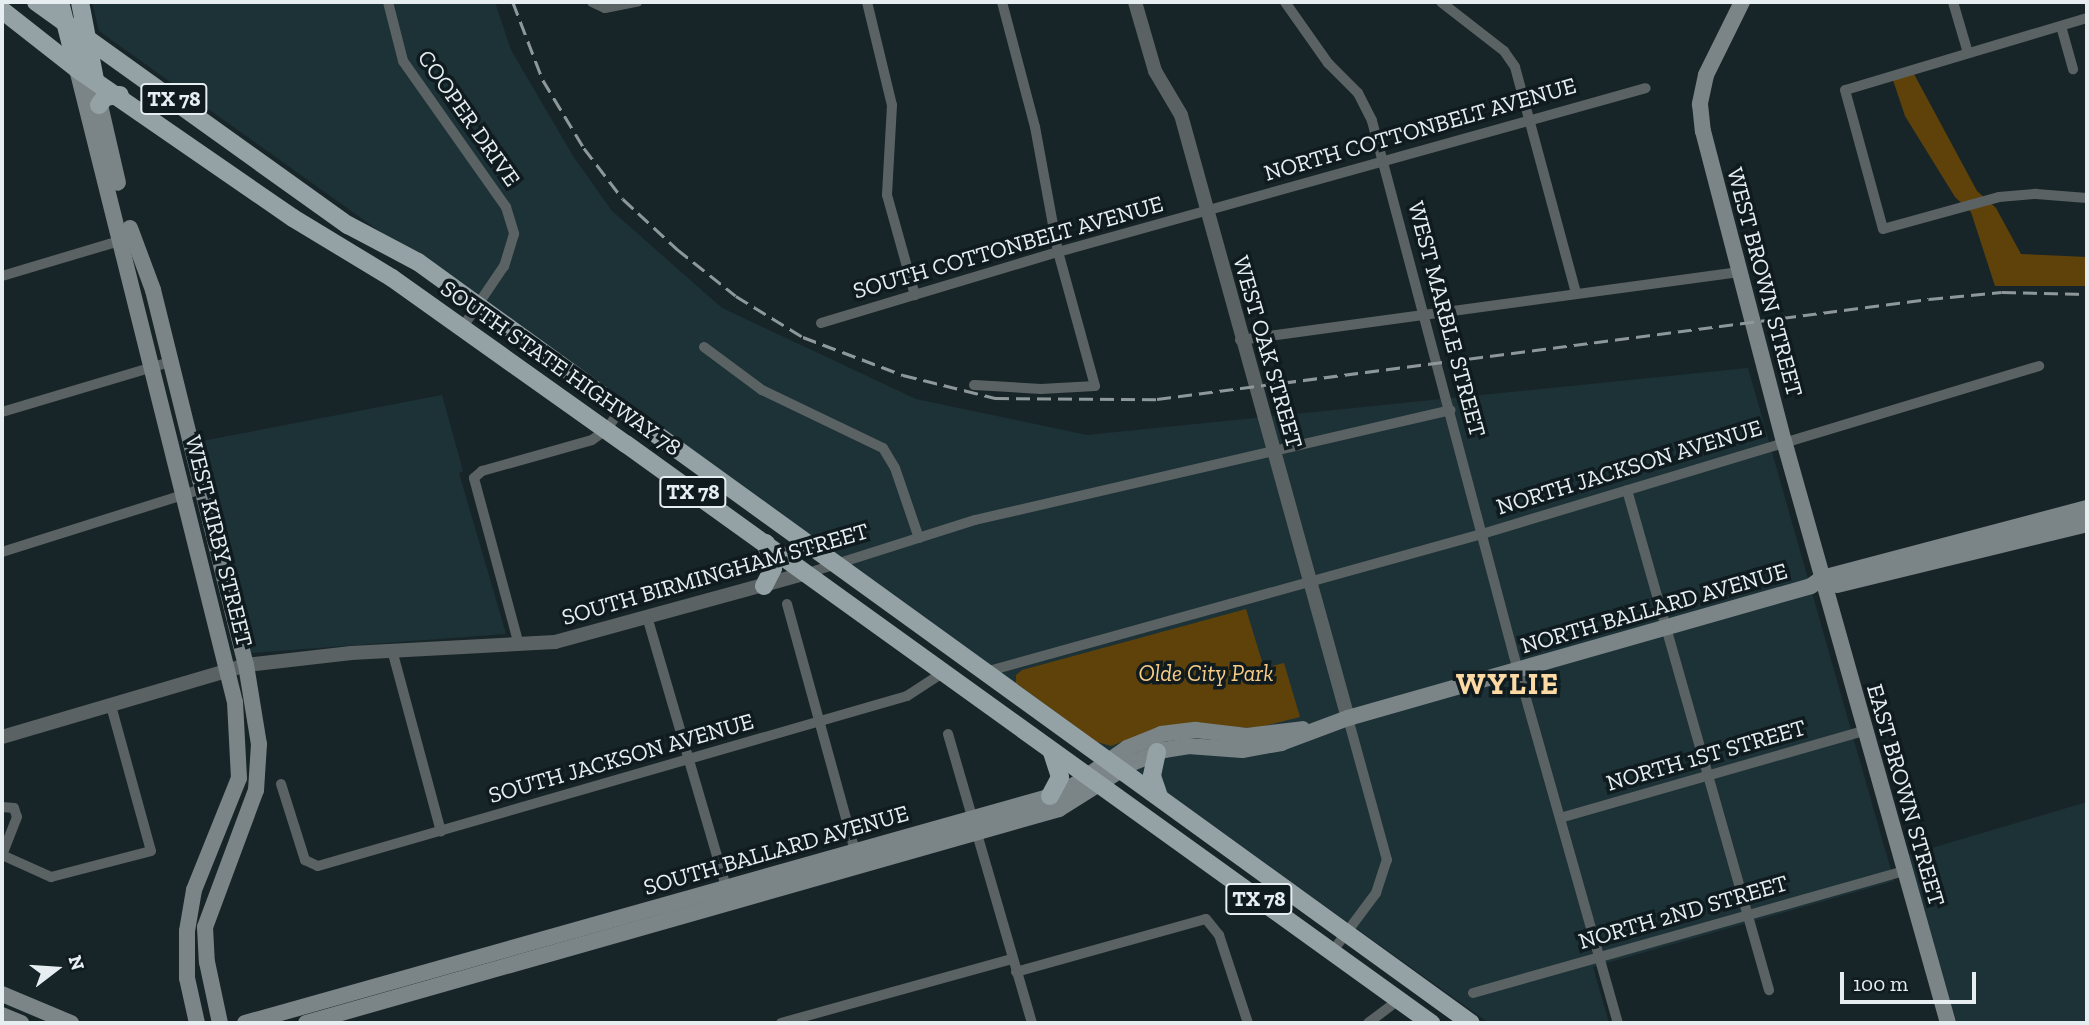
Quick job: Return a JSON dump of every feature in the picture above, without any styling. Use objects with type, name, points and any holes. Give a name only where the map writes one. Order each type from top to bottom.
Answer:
[{"type":"main road","name":"SOUTH STATE HIGHWAY 78","points":[[36,2],[348,225],[418,262],[1114,766]]},
{"type":"main road","points":[[60,2],[77,69]]},
{"type":"main road","points":[[80,2],[95,80]]},
{"type":"main road","name":"WEST BROWN STREET","points":[[1742,2],[1713,55],[1700,104],[1703,131],[1819,584]]},
{"type":"main road","name":"SOUTH STATE HIGHWAY 78","points":[[2,10],[77,69],[120,95],[293,218],[392,278],[808,573],[1092,781]]},
{"type":"main road","name":"WEST KIRBY STREET","points":[[77,69],[127,239],[153,290],[170,362],[191,491],[240,744],[239,778],[194,890],[187,931],[187,978],[198,1023]]},
{"type":"main road","name":"WEST KIRBY STREET","points":[[95,80],[153,368],[246,665],[259,744],[256,790],[205,927],[207,962],[220,1023]]},
{"type":"main road","points":[[99,105],[106,97],[120,95]]},
{"type":"main road","points":[[293,218],[310,198]]},
{"type":"main road","name":"NORTH BALLARD AVENUE","points":[[1348,718],[2087,508]]},
{"type":"main road","name":"NORTH BALLARD AVENUE","points":[[1819,584],[2087,524]]},
{"type":"main road","points":[[764,586],[773,568],[766,543]]},
{"type":"main road","name":"EAST BROWN STREET","points":[[1819,584],[1948,1023]]},
{"type":"main road","name":"SOUTH BALLARD AVENUE","points":[[1114,766],[1157,752],[1188,746],[1265,747],[1348,718]]},
{"type":"main road","name":"SOUTH BALLARD AVENUE","points":[[245,1023],[518,955],[974,826],[1059,809],[1114,766],[1137,743],[1171,732],[1247,736],[1312,729]]},
{"type":"main road","points":[[1050,796],[1060,777],[1052,752]]},
{"type":"main road","points":[[1157,752],[1152,776],[1159,796]]},
{"type":"main road","name":"TX 78","points":[[1114,766],[1471,1023]]},
{"type":"main road","name":"SOUTH BALLARD AVENUE","points":[[974,826],[1092,781]]},
{"type":"main road","name":"TX 78","points":[[1092,781],[1430,1023]]},
{"type":"main road","name":"SOUTH BALLARD AVENUE","points":[[306,1023],[518,955]]},
{"type":"main road","points":[[8,998],[71,1023]]},
{"type":"street","name":"COOPER DRIVE","points":[[388,2],[400,57],[506,207],[514,234],[504,265],[462,328]]},
{"type":"street","points":[[592,2],[605,8],[637,2]]},
{"type":"street","points":[[867,2],[892,105],[887,195],[915,295]]},
{"type":"street","points":[[974,385],[1041,389],[1095,386],[1058,252],[1035,127],[1002,2]]},
{"type":"street","name":"WEST OAK STREET","points":[[1135,2],[1155,71],[1181,115],[1240,340],[1348,718]]},
{"type":"street","name":"WEST MARBLE STREET","points":[[1285,2],[1328,63],[1366,105],[1518,671],[1618,1023]]},
{"type":"street","points":[[1441,2],[1511,59],[1532,118],[1576,293]]},
{"type":"street","points":[[1953,2],[1968,53]]},
{"type":"street","points":[[2087,18],[1846,90],[1883,229],[1999,197],[2036,194],[2087,198]]},
{"type":"street","points":[[2061,26],[2073,69]]},
{"type":"street","name":"NORTH COTTONBELT AVENUE","points":[[1206,212],[1646,88]]},
{"type":"street","name":"SOUTH COTTONBELT AVENUE","points":[[821,323],[1058,252],[1206,212]]},
{"type":"street","points":[[2,276],[127,239]]},
{"type":"street","points":[[1240,340],[1739,272]]},
{"type":"street","points":[[704,347],[762,390],[883,448],[895,468],[919,538]]},
{"type":"street","points":[[2,412],[170,362]]},
{"type":"street","name":"NORTH JACKSON AVENUE","points":[[1310,582],[1482,534],[2039,366]]},
{"type":"street","points":[[519,645],[474,478],[482,471],[592,440],[606,430],[622,408]]},
{"type":"street","name":"SOUTH BIRMINGHAM STREET","points":[[2,737],[228,673],[246,665],[392,650],[519,645],[579,638],[839,565],[919,538],[1271,448],[1450,410]]},
{"type":"street","points":[[1627,490],[1769,990]]},
{"type":"street","points":[[2,552],[191,491]]},
{"type":"street","points":[[985,673],[1310,582]]},
{"type":"street","points":[[787,604],[857,858]]},
{"type":"street","points":[[648,620],[728,896]]},
{"type":"street","points":[[392,650],[441,832]]},
{"type":"street","name":"SOUTH JACKSON AVENUE","points":[[281,784],[305,860],[318,866],[907,696],[944,672]]},
{"type":"street","points":[[2,807],[15,808],[17,817],[2,855],[51,877],[151,851],[111,706]]},
{"type":"street","points":[[1332,952],[1381,885],[1387,860],[1348,718]]},
{"type":"street","name":"NORTH 1ST STREET","points":[[1560,818],[1864,731]]},
{"type":"street","points":[[948,734],[1032,1023]]},
{"type":"street","name":"NORTH 2ND STREET","points":[[1473,993],[1904,871]]},
{"type":"street","points":[[1016,972],[1206,919],[1219,935],[1248,1023]]},
{"type":"street","points":[[781,1023],[1012,959]]},
{"type":"street","points":[[8,998],[9,1020]]},
{"type":"street","points":[[1368,1023],[1398,1000]]},
{"type":"shaded area","points":[[92,2],[495,2],[511,50],[573,156],[612,211],[722,308],[916,399],[1087,435],[1748,368],[1894,881],[1593,967],[1609,1023],[1489,1023],[99,31]]},
{"type":"shaded area","points":[[442,395],[463,471],[459,473],[506,634],[251,653],[197,442]]},
{"type":"shaded area","points":[[2087,802],[2087,1023],[1957,1023],[1908,855]]},
{"type":"green space","points":[[1914,74],[1977,191],[1996,208],[2021,254],[2087,257],[2087,286],[1995,286],[1971,212],[1955,197],[1905,116],[1893,80]]},
{"type":"green space","name":"Olde City Park","points":[[1246,609],[1264,668],[1284,663],[1300,717],[1256,728],[1167,725],[1111,746],[1097,742],[1016,683],[1016,675],[1022,670]]},
{"type":"railway","points":[[513,2],[543,80],[584,148],[623,199],[677,249],[736,296],[803,337],[903,375],[995,398],[1157,399],[1929,299],[2002,292],[2087,294]]},
{"type":"district","name":"WYLIE","points":[[1508,684]]}]
